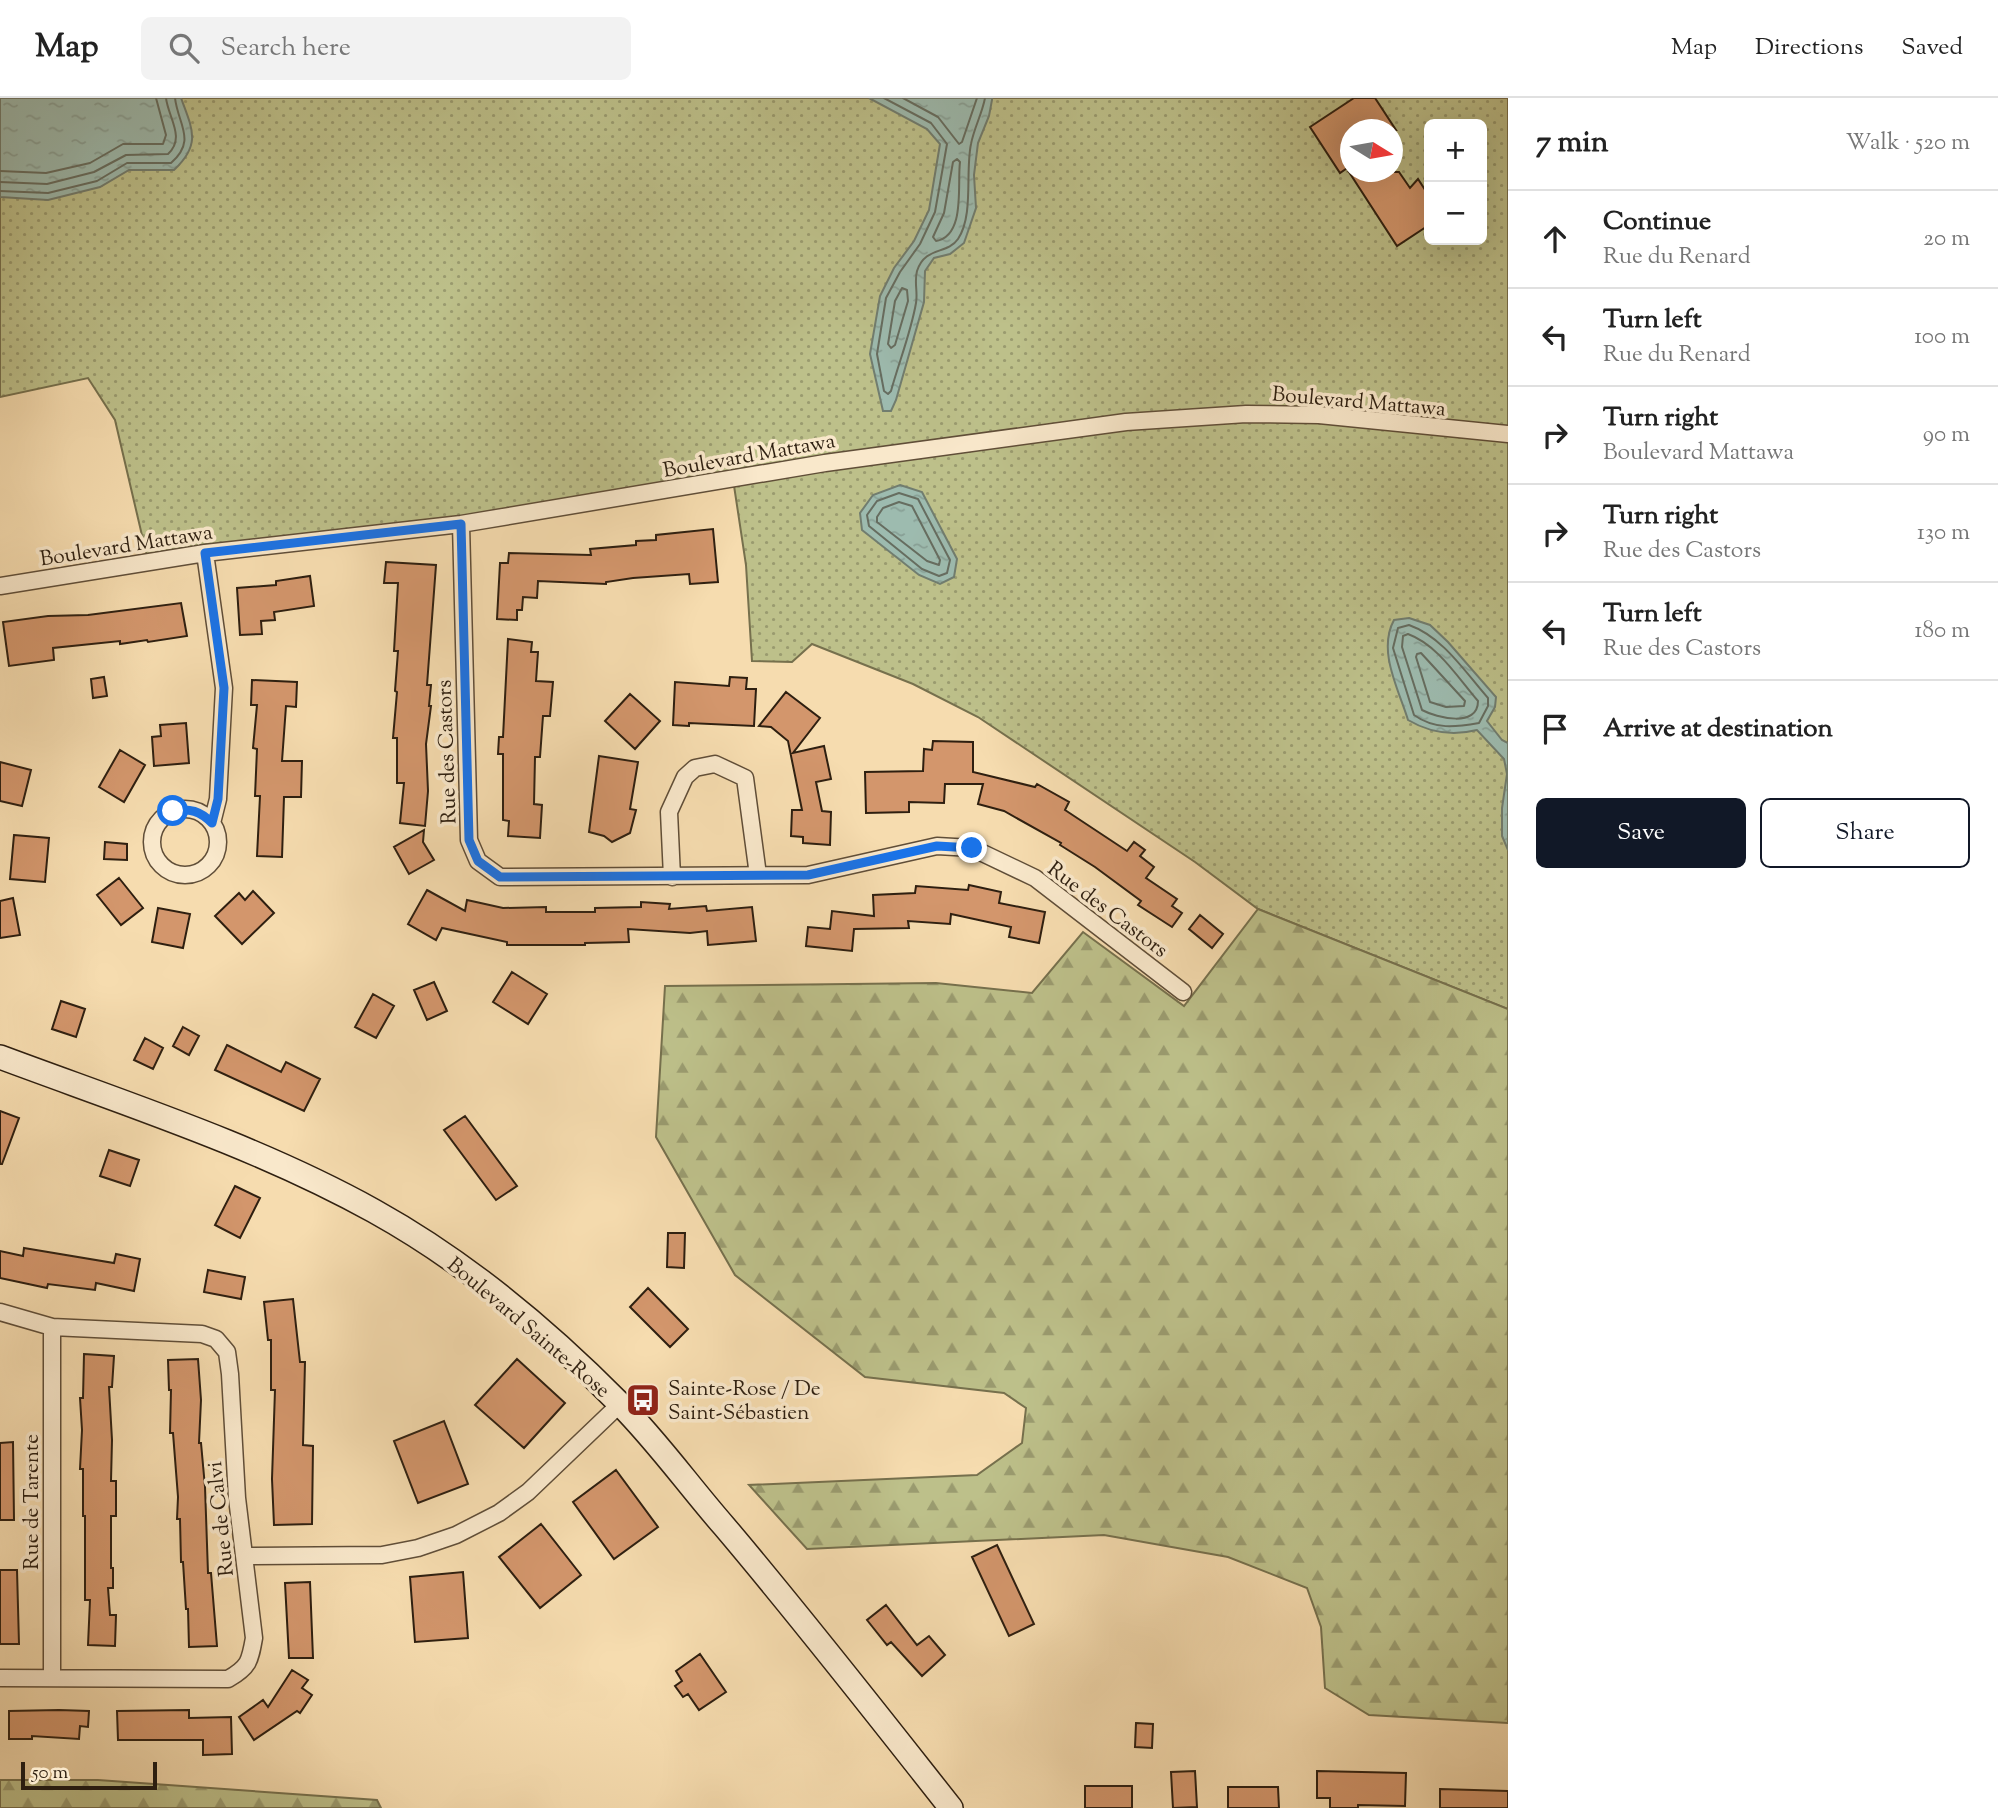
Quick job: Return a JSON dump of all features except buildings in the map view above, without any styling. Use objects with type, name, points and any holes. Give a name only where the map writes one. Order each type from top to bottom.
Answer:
[{"type":"street","name":"Boulevard Mattawa","points":[[0,586],[205,553],[461,524],[825,463],[1126,422],[1246,414],[1319,415],[1508,434]]},
{"type":"street","name":"Rue des Castors","points":[[461,524],[469,840],[478,861],[500,877],[808,875],[937,846],[972,848],[1035,878],[1183,992]]},
{"type":"street","points":[[205,553],[224,688],[218,799],[212,823],[218,844],[210,863],[192,874],[170,872],[155,857],[152,846],[156,825],[173,811],[194,810],[212,823]]},
{"type":"street","points":[[672,877],[669,812],[685,777],[695,768],[715,764],[745,778],[758,876]]},
{"type":"street","name":"Boulevard Sainte-Rose","points":[[0,1057],[298,1173],[375,1212],[434,1248],[496,1293],[620,1404],[808,1626],[951,1808]]},
{"type":"street","name":"Rue de Calvi","points":[[0,1312],[52,1327],[202,1334],[216,1339],[227,1352],[237,1498],[254,1638],[251,1656],[244,1670],[228,1679],[0,1678]]},
{"type":"street","name":"Rue de Tarente","points":[[52,1327],[52,1677]]},
{"type":"street","points":[[245,1556],[382,1555],[418,1548],[456,1535],[499,1513],[528,1492],[620,1404]]},
{"type":"green space","points":[[0,98],[1508,98],[1508,1009],[1258,909],[1195,862],[978,717],[913,684],[812,644],[792,662],[752,661],[746,565],[733,479],[148,561],[115,420],[88,378],[0,397]]},
{"type":"green space","points":[[1258,909],[1508,1009],[1508,1723],[1369,1715],[1325,1688],[1321,1627],[1307,1588],[1228,1557],[1104,1535],[807,1549],[749,1485],[977,1475],[1022,1443],[1026,1408],[1004,1393],[865,1377],[735,1275],[656,1137],[665,986],[936,983],[1032,993],[1083,932],[1184,1006]]},
{"type":"green space","points":[[0,1780],[98,1780],[377,1800],[381,1808],[0,1808]]},
{"type":"water","points":[[0,98],[181,98],[191,128],[191,145],[183,161],[174,170],[129,170],[100,187],[48,200],[0,197]]},
{"type":"water","points":[[869,98],[992,98],[989,116],[978,143],[974,175],[976,208],[964,243],[950,254],[934,258],[925,271],[924,302],[891,411],[883,411],[870,354],[880,296],[894,268],[914,241],[929,210],[940,144],[927,129]]},
{"type":"water","points":[[900,485],[922,492],[957,559],[954,577],[940,584],[919,575],[862,530],[860,513],[873,495]]},
{"type":"water","points":[[1409,618],[1430,625],[1496,697],[1495,707],[1487,721],[1502,740],[1508,743],[1508,850],[1502,836],[1502,808],[1507,774],[1504,759],[1477,730],[1442,732],[1408,720],[1391,670],[1388,644],[1394,620]]},
{"type":"place","name":"Sainte-Rose / De Saint-Sébastien","points":[[643,1400]]},
{"type":"route","points":[[173,811],[194,810],[212,823],[218,799],[224,688],[205,553],[461,524],[469,840],[478,861],[500,877],[808,875],[937,846],[972,848]]}]
